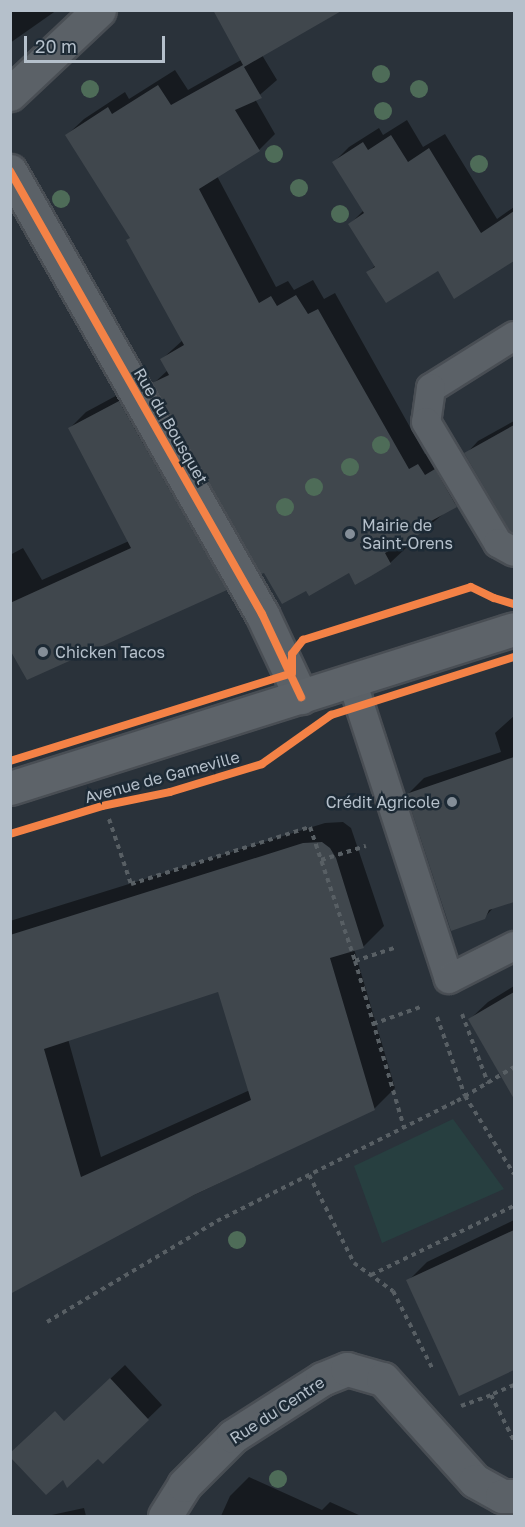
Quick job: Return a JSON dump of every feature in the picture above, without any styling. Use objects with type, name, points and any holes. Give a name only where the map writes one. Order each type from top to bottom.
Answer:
[{"type":"main road","name":"Avenue de Gameville","points":[[10,788],[514,630]]},
{"type":"street","points":[[10,94],[99,10]]},
{"type":"street","name":"Rue du Bousquet","points":[[10,171],[262,614],[301,697]]},
{"type":"street","name":"Rue du Centre","points":[[165,1516],[184,1485],[233,1436],[322,1378],[347,1369],[383,1378],[475,1481],[502,1496],[514,1496]]},
{"type":"lane","points":[[514,336],[431,388],[426,422],[498,543],[514,552]]},
{"type":"lane","points":[[352,681],[449,979],[514,946]]},
{"type":"path","points":[[109,819],[131,884],[310,827],[355,961],[404,1128]]},
{"type":"path","points":[[321,860],[376,843]]},
{"type":"path","points":[[355,961],[400,946]]},
{"type":"path","points":[[449,979],[488,1083]]},
{"type":"path","points":[[373,1024],[432,1003]]},
{"type":"path","points":[[47,1322],[217,1221],[404,1128],[514,1067]]},
{"type":"path","points":[[309,1175],[354,1263],[393,1292],[433,1370]]},
{"type":"path","points":[[371,1275],[514,1206]]},
{"type":"path","points":[[453,1410],[514,1385]]},
{"type":"path","points":[[491,1395],[514,1441]]},
{"type":"green space","points":[[453,1119],[504,1189],[382,1243],[354,1166]]},
{"type":"building","points":[[213,10],[343,10],[244,67],[262,98],[235,110],[260,151],[199,189],[259,303],[271,296],[277,306],[296,295],[308,314],[318,309],[409,469],[418,464],[425,475],[435,469],[457,507],[422,526],[425,531],[385,553],[391,564],[355,585],[349,573],[309,596],[306,591],[282,604],[264,573],[261,574],[152,383],[169,375],[160,359],[184,345],[126,240],[130,238],[65,135],[108,107],[112,114],[158,85],[171,105],[243,65]]},
{"type":"building","points":[[391,135],[408,162],[429,148],[481,233],[514,211],[514,261],[454,299],[438,271],[386,303],[366,272],[375,267],[348,224],[364,213],[332,162],[363,142],[368,150]]},
{"type":"building","points":[[119,401],[227,590],[27,680],[10,650],[10,603],[131,548],[68,428]]},
{"type":"building","points":[[514,425],[514,533],[510,531],[464,453]]},
{"type":"building","points":[[514,757],[514,902],[489,910],[485,919],[451,931],[406,794]]},
{"type":"building","points":[[322,842],[330,848],[336,858],[364,948],[330,958],[375,1110],[194,1195],[10,1294],[10,935],[303,843]],"holes":[[[218,992],[251,1100],[81,1177],[44,1049]]]},
{"type":"building","points":[[514,992],[514,1099],[468,1019]]},
{"type":"building","points":[[514,1230],[514,1370],[459,1396],[406,1280]]},
{"type":"building","points":[[110,1378],[149,1420],[103,1464],[98,1459],[67,1488],[63,1480],[46,1495],[10,1457],[10,1453],[55,1411],[64,1421]]},
{"type":"cycle path","points":[[10,171],[262,614],[301,697]]},
{"type":"cycle path","points":[[10,761],[292,673],[292,654],[303,640],[471,587],[514,604]]},
{"type":"cycle path","points":[[10,834],[102,806],[170,792],[262,764],[331,715],[514,657]]},
{"type":"place","name":"Mairie de Saint-Orens","points":[[350,534]]},
{"type":"place","name":"Chicken Tacos","points":[[43,652]]},
{"type":"place","name":"Crédit Agricole","points":[[452,802]]}]
